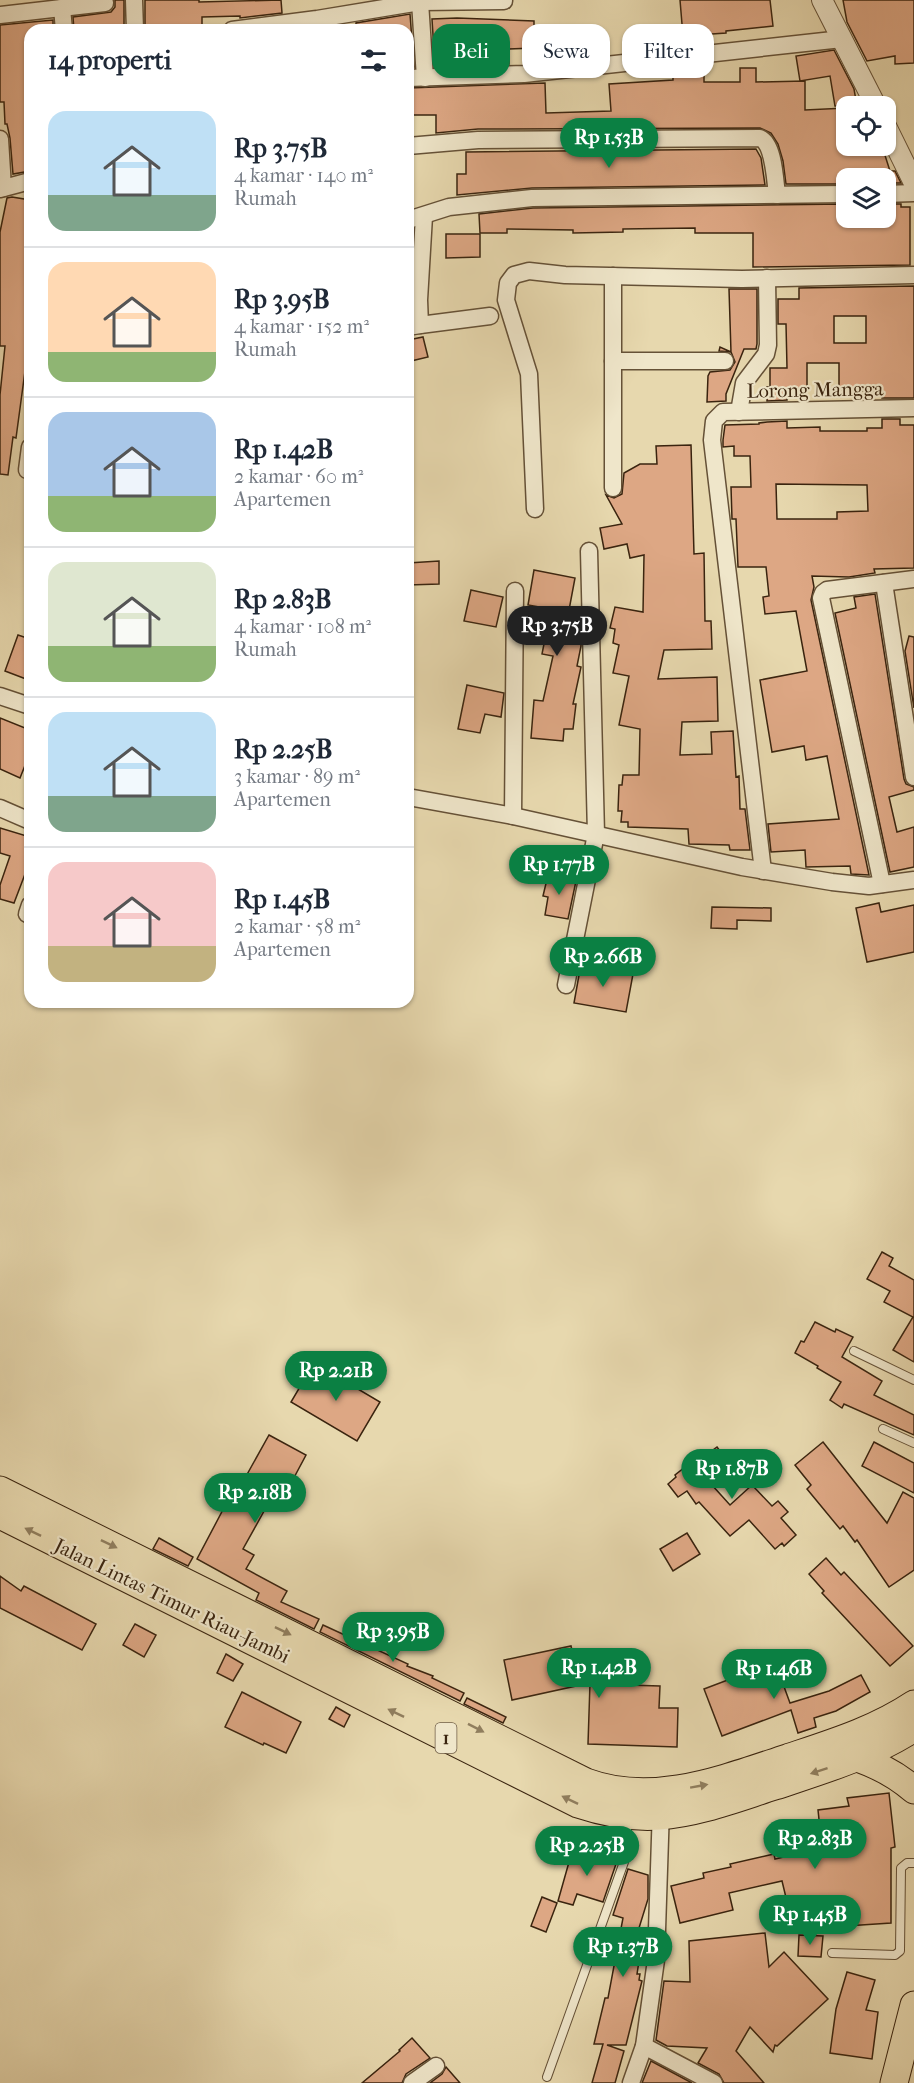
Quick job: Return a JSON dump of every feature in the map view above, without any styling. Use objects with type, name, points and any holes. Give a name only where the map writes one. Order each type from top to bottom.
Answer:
[{"type":"highway","name":"Jalan Lintas Timur Riau-Jambi","points":[[0,1490],[349,1677],[578,1804],[611,1814],[628,1816],[706,1785],[853,1736],[910,1723]]},
{"type":"highway","name":"Jalan Lintas Timur Riau-Jambi","points":[[0,1516],[349,1677],[586,1782],[660,1804],[712,1807],[858,1758],[910,1723]]},
{"type":"highway","points":[[858,1758],[876,1764],[898,1776],[914,1790]]},
{"type":"highway","points":[[894,2083],[914,2005]]},
{"type":"street","points":[[134,0],[135,24]]},
{"type":"street","points":[[822,0],[871,96]]},
{"type":"street","points":[[322,24],[420,2],[504,1]]},
{"type":"street","points":[[420,2],[425,78]]},
{"type":"street","points":[[0,15],[105,3]]},
{"type":"street","points":[[62,8],[63,24]]},
{"type":"street","points":[[414,78],[524,74],[842,39]]},
{"type":"street","points":[[414,145],[478,140],[756,137],[764,139],[769,146],[777,195]]},
{"type":"street","points":[[0,139],[2,188],[24,182]]},
{"type":"street","points":[[896,146],[914,183]]},
{"type":"street","points":[[896,194],[914,193]]},
{"type":"street","points":[[490,316],[414,326],[419,300],[416,218],[449,207],[532,198],[836,194]]},
{"type":"street","points":[[535,508],[529,374],[506,300],[508,283],[514,275],[529,271],[565,275],[767,279],[914,275]]},
{"type":"street","points":[[613,276],[613,488]]},
{"type":"street","points":[[739,412],[744,384],[766,354],[768,345],[767,279]]},
{"type":"street","points":[[613,361],[725,361]]},
{"type":"street","name":"Lorong Mangga","points":[[763,871],[712,440],[714,420],[723,412],[914,408]]},
{"type":"street","points":[[566,985],[596,834],[589,551]]},
{"type":"street","points":[[882,884],[821,598],[827,590],[914,579]]},
{"type":"street","points":[[884,583],[914,777]]},
{"type":"street","points":[[513,816],[515,591]]},
{"type":"street","points":[[0,696],[24,704]]},
{"type":"street","points":[[414,798],[513,816],[763,871],[869,886],[914,880]]},
{"type":"street","points":[[0,808],[24,818]]},
{"type":"street","points":[[630,2083],[644,2046],[656,1960],[660,1804]]},
{"type":"street","points":[[644,2046],[714,2083]]},
{"type":"street","points":[[412,2083],[436,2066]]},
{"type":"lane","points":[[855,1351],[914,1380]]},
{"type":"lane","points":[[883,1430],[914,1443]]},
{"type":"lane","points":[[547,2077],[624,1863],[628,1816]]},
{"type":"lane","points":[[831,1953],[895,1955],[900,1951],[901,1868],[907,1863],[914,1863]]},
{"type":"building","points":[[115,0],[124,0],[124,24],[74,24],[73,17],[111,12],[115,7]]},
{"type":"building","points":[[145,0],[199,0],[199,2],[281,0],[282,13],[240,18],[240,16],[202,17],[202,24],[145,24]]},
{"type":"building","points":[[680,0],[770,0],[773,26],[714,34],[714,24],[682,24]]},
{"type":"building","points":[[843,0],[914,0],[914,63],[895,64],[895,56],[867,61],[847,22]]},
{"type":"building","points":[[410,14],[411,24],[356,24]]},
{"type":"building","points":[[432,19],[534,21],[534,24],[522,24],[522,48],[510,49],[510,24],[432,24]]},
{"type":"building","points":[[53,20],[53,24],[24,24],[24,172],[13,174],[4,102],[0,102],[0,25]]},
{"type":"building","points":[[834,50],[854,89],[855,96],[836,96],[835,106],[830,76],[800,81],[796,56]]},
{"type":"building","points":[[740,68],[756,68],[756,82],[805,81],[805,110],[836,108],[836,156],[885,156],[889,168],[836,168],[836,184],[786,184],[778,144],[771,133],[760,128],[478,129],[436,133],[436,115],[414,115],[414,88],[545,83],[546,113],[611,111],[609,84],[673,80],[673,78],[704,78],[704,82],[740,82]]},
{"type":"building","points":[[756,149],[761,158],[765,185],[532,188],[457,195],[457,174],[466,174],[466,152]]},
{"type":"building","points":[[896,173],[901,183],[896,183]]},
{"type":"building","points":[[7,198],[24,199],[24,379],[16,438],[13,437],[8,475],[0,474],[0,395],[5,346],[0,346],[0,232]]},
{"type":"building","points":[[836,204],[836,228],[896,228],[896,204],[901,204],[901,207],[910,207],[910,265],[753,267],[753,233],[695,233],[695,228],[623,229],[623,232],[573,233],[573,230],[507,229],[507,233],[480,233],[479,214],[533,208]]},
{"type":"building","points":[[446,234],[480,234],[480,257],[446,258]]},
{"type":"building","points":[[914,286],[914,398],[882,398],[882,391],[839,391],[839,363],[807,363],[807,388],[787,389],[787,400],[767,401],[770,368],[787,368],[786,324],[778,324],[778,299],[799,299],[799,288]],"holes":[[[834,316],[866,316],[866,343],[834,343]]]},
{"type":"building","points":[[729,289],[757,289],[757,344],[756,349],[744,349],[726,394],[726,401],[707,402],[710,372],[730,370],[735,362],[731,352]]},
{"type":"building","points":[[423,337],[428,357],[414,360],[414,339]]},
{"type":"building","points":[[720,347],[731,352],[719,351]]},
{"type":"building","points":[[882,419],[900,419],[900,425],[914,425],[914,568],[874,569],[875,573],[849,577],[812,576],[814,587],[811,600],[869,875],[851,874],[850,866],[806,867],[805,850],[771,852],[768,824],[839,819],[827,756],[806,760],[804,746],[772,752],[760,680],[807,671],[796,611],[765,614],[763,597],[769,596],[766,567],[738,567],[736,519],[732,519],[731,487],[751,487],[750,456],[734,456],[734,446],[723,447],[723,440],[725,425],[787,421],[787,428],[820,427],[820,431],[867,431],[867,428],[882,428]],"holes":[[[776,484],[867,485],[868,511],[837,512],[837,519],[777,519]]]},
{"type":"building","points":[[691,445],[694,554],[704,553],[705,621],[711,621],[712,649],[664,650],[658,679],[717,677],[718,721],[682,722],[680,755],[712,754],[711,732],[733,731],[736,777],[739,776],[740,809],[745,809],[750,850],[730,850],[729,845],[689,844],[688,829],[628,827],[628,822],[621,822],[622,811],[618,811],[619,785],[622,785],[623,775],[639,775],[640,729],[619,725],[629,676],[613,673],[619,645],[613,643],[615,629],[610,628],[615,607],[643,612],[644,555],[630,558],[627,544],[604,549],[600,528],[622,524],[606,495],[614,498],[622,494],[624,473],[640,464],[657,464],[656,446]]},
{"type":"building","points":[[439,561],[439,584],[414,585],[414,563]]},
{"type":"building","points":[[534,570],[575,578],[566,626],[580,628],[581,646],[577,666],[581,667],[573,704],[576,704],[573,729],[564,729],[563,741],[531,738],[534,700],[543,701],[553,656],[542,654],[551,609],[528,605]]},
{"type":"building","points":[[471,590],[503,597],[496,627],[464,621]]},
{"type":"building","points":[[875,594],[904,779],[906,784],[914,787],[914,790],[889,797],[897,832],[914,827],[914,867],[890,872],[835,613],[856,608],[854,597]]},
{"type":"building","points":[[18,635],[24,637],[24,678],[5,671]]},
{"type":"building","points":[[909,636],[914,637],[914,708],[905,651]]},
{"type":"building","points":[[467,685],[504,693],[501,717],[485,714],[480,733],[458,729]]},
{"type":"building","points":[[0,718],[24,728],[24,768],[20,778],[0,769]]},
{"type":"building","points":[[0,828],[24,835],[24,877],[14,903],[0,899],[0,885],[10,856],[0,853]]},
{"type":"building","points":[[548,875],[576,881],[568,919],[545,915],[548,897],[543,896]]},
{"type":"building","points":[[879,903],[881,912],[914,905],[914,952],[867,962],[856,908]]},
{"type":"building","points":[[712,907],[771,908],[771,921],[737,920],[737,929],[711,928]]},
{"type":"building","points":[[581,964],[633,974],[626,1012],[574,1003]]},
{"type":"building","points":[[882,1252],[893,1258],[889,1266],[914,1280],[914,1362],[893,1350],[913,1317],[884,1302],[890,1291],[867,1279]]},
{"type":"building","points":[[815,1322],[835,1332],[836,1329],[853,1337],[842,1357],[882,1381],[874,1395],[914,1415],[914,1435],[844,1404],[842,1408],[830,1400],[841,1382],[795,1353]]},
{"type":"building","points":[[314,1363],[380,1402],[357,1441],[291,1402]]},
{"type":"building","points":[[269,1435],[306,1455],[282,1500],[273,1495],[243,1549],[254,1555],[246,1569],[287,1591],[281,1602],[319,1619],[314,1629],[256,1600],[259,1593],[197,1559],[236,1485],[240,1487]]},
{"type":"building","points":[[823,1442],[887,1523],[903,1492],[914,1498],[914,1570],[889,1587],[857,1540],[855,1542],[843,1526],[840,1529],[807,1489],[811,1485],[795,1465]]},
{"type":"building","points":[[874,1442],[914,1463],[914,1493],[862,1466]]},
{"type":"building","points":[[717,1447],[733,1469],[712,1485],[730,1505],[752,1485],[772,1506],[778,1501],[788,1512],[781,1518],[796,1535],[784,1546],[782,1543],[775,1549],[749,1520],[730,1536],[699,1502],[696,1504],[687,1491],[678,1497],[668,1484],[689,1464],[691,1466]]},
{"type":"building","points":[[687,1533],[700,1554],[673,1571],[660,1549]]},
{"type":"building","points":[[159,1538],[193,1557],[188,1566],[153,1549]]},
{"type":"building","points":[[826,1558],[841,1575],[844,1572],[913,1646],[890,1666],[822,1593],[824,1591],[809,1574]]},
{"type":"building","points":[[0,1576],[21,1591],[24,1586],[96,1624],[82,1650],[0,1608]]},
{"type":"building","points":[[135,1624],[156,1635],[144,1657],[123,1645]]},
{"type":"building","points":[[323,1625],[408,1664],[407,1666],[433,1676],[432,1678],[464,1693],[460,1701],[320,1632]]},
{"type":"building","points":[[571,1646],[576,1667],[627,1668],[627,1685],[660,1686],[659,1708],[678,1708],[677,1747],[588,1744],[590,1683],[512,1700],[504,1660]]},
{"type":"building","points":[[226,1654],[243,1664],[233,1681],[217,1673]]},
{"type":"building","points":[[775,1662],[790,1703],[829,1691],[861,1675],[870,1692],[836,1711],[814,1718],[816,1727],[798,1733],[791,1710],[722,1736],[704,1689]]},
{"type":"building","points":[[242,1692],[301,1722],[286,1753],[225,1727]]},
{"type":"building","points":[[467,1698],[506,1717],[503,1723],[464,1704]]},
{"type":"building","points":[[336,1707],[350,1715],[344,1727],[329,1719]]},
{"type":"building","points":[[889,1793],[895,1847],[891,1848],[891,1923],[831,1927],[828,1901],[789,1910],[782,1881],[729,1893],[733,1910],[680,1923],[671,1886],[704,1878],[703,1873],[731,1867],[730,1864],[774,1854],[775,1859],[822,1848],[818,1810],[849,1806],[847,1798]]},
{"type":"building","points":[[573,1848],[617,1861],[603,1902],[577,1894],[573,1905],[558,1901]]},
{"type":"building","points":[[628,1869],[648,1875],[648,1899],[639,1928],[644,1929],[637,1974],[640,1974],[639,1980],[642,1981],[626,2045],[607,2045],[624,2051],[615,2083],[592,2083],[603,2044],[594,2044],[605,1998],[608,1998],[623,1918],[613,1915]]},
{"type":"building","points":[[542,1897],[557,1903],[546,1932],[531,1926]]},
{"type":"building","points":[[765,1933],[769,1967],[784,1952],[828,1999],[777,2046],[775,2045],[773,2052],[750,2027],[736,2051],[764,2083],[724,2083],[719,2074],[698,2063],[707,2048],[667,2046],[656,2040],[664,1981],[690,1982],[689,1941]]},
{"type":"building","points":[[799,1935],[823,1936],[821,1957],[798,1956]]},
{"type":"building","points":[[847,1972],[875,1980],[866,2010],[878,2012],[872,2059],[830,2053],[836,2009]]},
{"type":"building","points":[[412,2038],[430,2058],[406,2074],[402,2083],[362,2083],[400,2051]]},
{"type":"building","points":[[651,2061],[692,2083],[642,2083]]},
{"type":"building","points":[[446,2067],[460,2083],[430,2083],[442,2074]]}]
